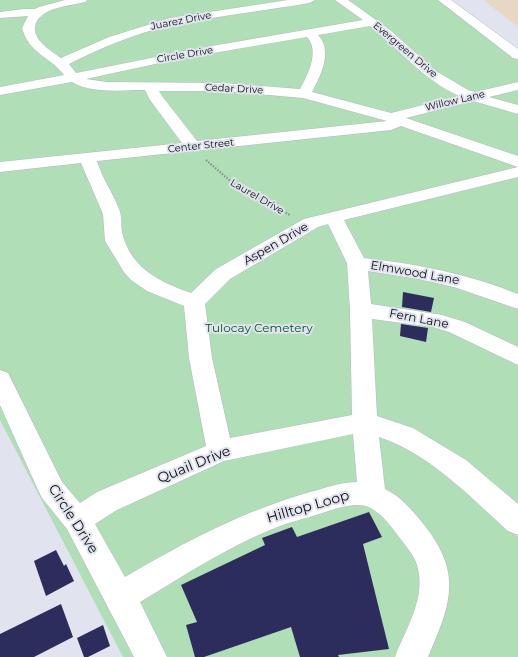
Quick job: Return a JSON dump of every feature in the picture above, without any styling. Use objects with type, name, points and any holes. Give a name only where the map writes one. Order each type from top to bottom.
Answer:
[{"type":"lane","points":[[0,15],[24,12],[37,13],[53,6],[79,0]]},
{"type":"lane","name":"Juarez Drive","points":[[60,63],[102,43],[148,27],[170,22],[309,0]]},
{"type":"lane","name":"Evergreen Drive","points":[[341,0],[372,22],[393,39],[408,55],[446,84],[472,96],[518,110]]},
{"type":"lane","points":[[444,0],[518,55]]},
{"type":"lane","name":"Cedar Drive","points":[[37,13],[29,24],[31,38],[44,53],[60,63],[72,76],[82,82],[90,84],[151,87],[224,87],[304,94],[397,119],[518,162]]},
{"type":"lane","name":"Circle Drive","points":[[0,91],[60,81],[72,76],[95,74],[151,61],[372,22]]},
{"type":"lane","points":[[304,94],[313,80],[317,66],[318,47],[315,38],[310,33]]},
{"type":"lane","name":"Willow Lane","points":[[397,119],[398,115],[518,86]]},
{"type":"lane","points":[[151,87],[155,97],[164,110],[193,147]]},
{"type":"lane","name":"Center Street","points":[[0,167],[391,125],[397,119]]},
{"type":"lane","points":[[88,158],[90,169],[113,216],[113,235],[119,250],[130,267],[140,279],[153,287],[194,302],[195,326],[207,393],[220,451]]},
{"type":"lane","name":"Aspen Drive","points":[[194,302],[224,274],[310,223],[512,176]]},
{"type":"lane","points":[[333,218],[357,263],[361,310],[365,422],[372,496]]},
{"type":"lane","name":"Elmwood Lane","points":[[357,263],[441,276],[472,284],[518,302]]},
{"type":"lane","name":"Fern Lane","points":[[361,310],[434,320],[457,327],[518,357]]},
{"type":"lane","name":"Circle Drive","points":[[0,379],[52,490],[77,520],[120,597],[151,657]]},
{"type":"lane","points":[[365,422],[404,436],[457,468],[518,522]]},
{"type":"lane","name":"Quail Drive","points":[[77,520],[107,501],[220,451],[365,422]]},
{"type":"lane","name":"Hilltop Loop","points":[[120,597],[182,560],[265,519],[327,500],[357,493],[372,496],[393,509],[420,540],[434,568],[435,597],[428,620],[411,657]]},
{"type":"path","name":"Laurel Drive","points":[[193,147],[209,164],[239,187],[270,206],[310,223]]},
{"type":"shaded area","points":[[484,0],[518,0],[518,27],[485,1]]},
{"type":"green space","name":"Tulocay Cemetery","points":[[0,0],[451,0],[518,49],[518,657],[123,657],[0,420]]},
{"type":"building","points":[[403,292],[434,298],[431,312],[402,307]]},
{"type":"building","points":[[401,324],[428,328],[426,342],[400,336]]},
{"type":"building","points":[[369,512],[382,537],[363,544],[389,649],[338,655],[339,657],[300,657],[291,627],[204,657],[195,657],[186,625],[197,622],[181,585],[265,545],[262,538],[292,527],[297,537]]},
{"type":"building","points":[[56,550],[64,566],[66,564],[74,581],[46,596],[34,561]]},
{"type":"building","points":[[61,604],[73,637],[34,657],[0,657],[0,634]]},
{"type":"building","points":[[103,625],[110,646],[88,657],[84,657],[77,638]]}]
